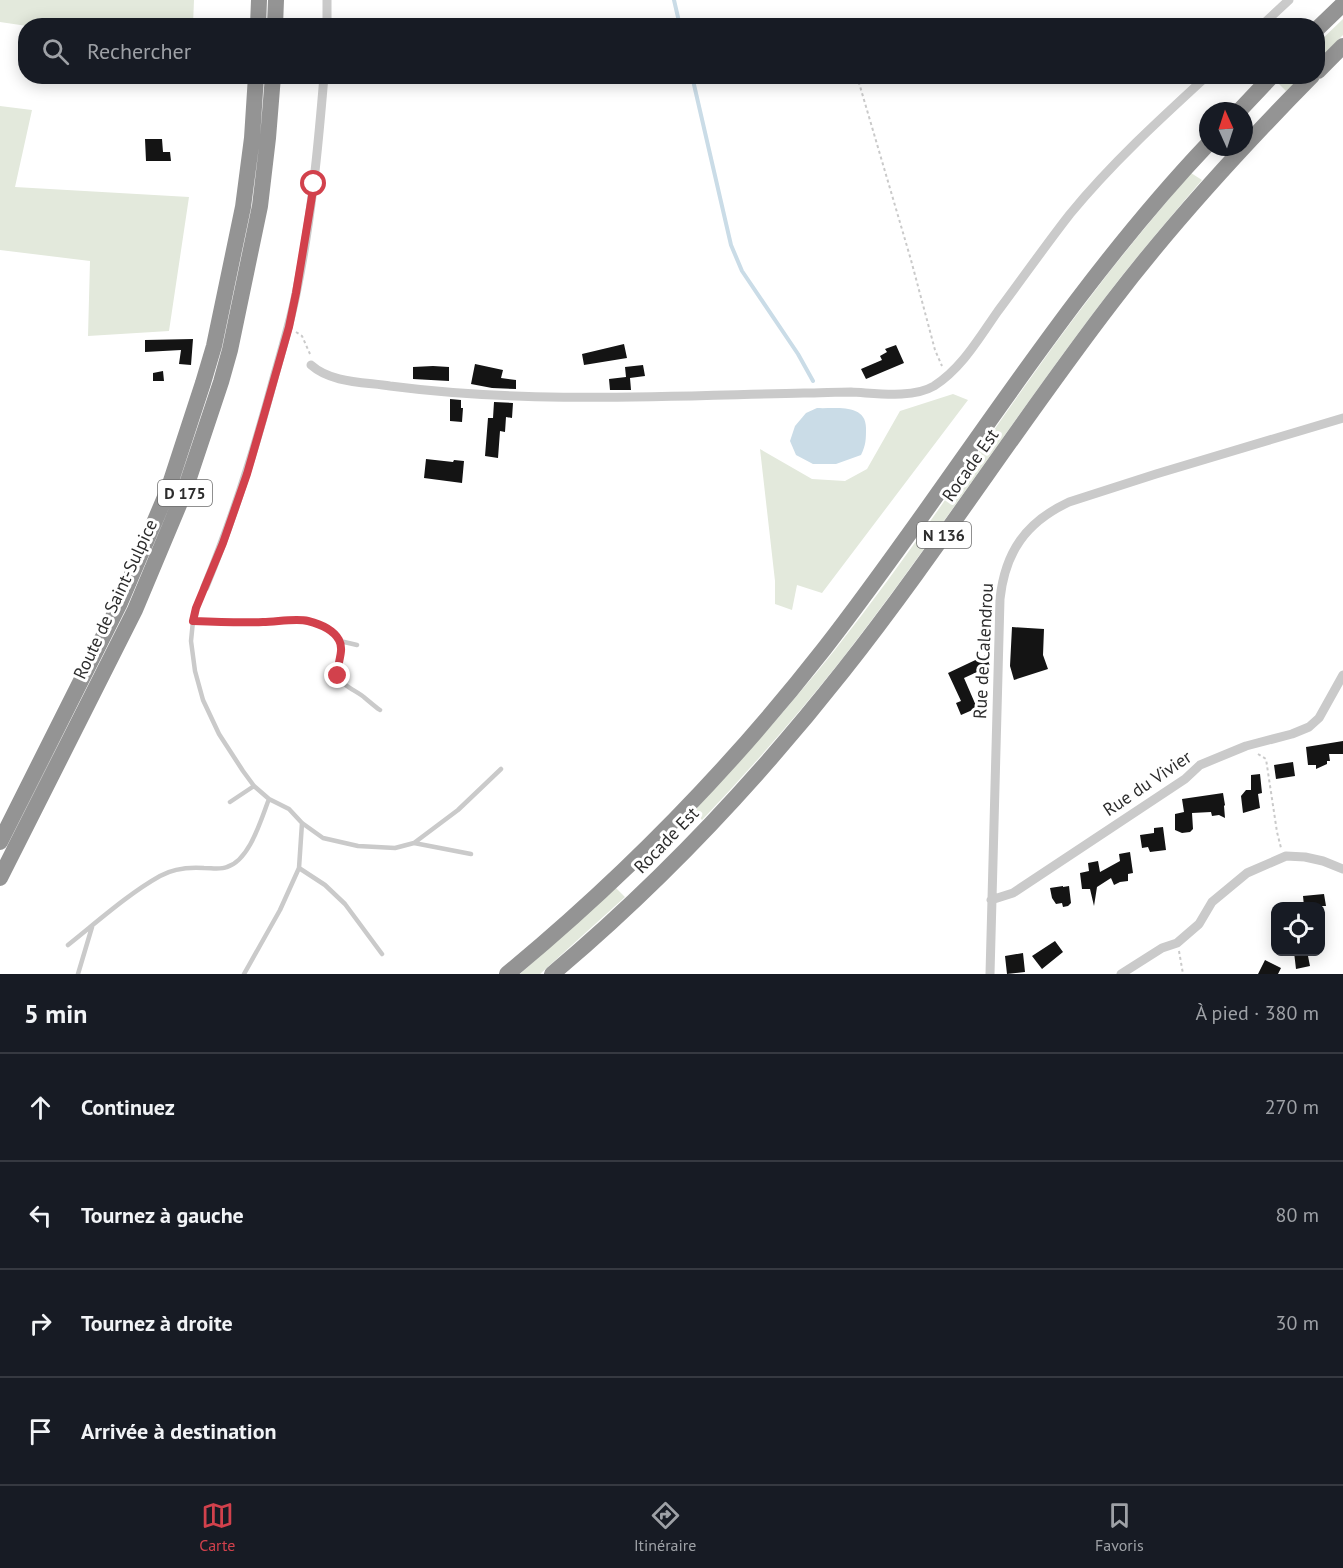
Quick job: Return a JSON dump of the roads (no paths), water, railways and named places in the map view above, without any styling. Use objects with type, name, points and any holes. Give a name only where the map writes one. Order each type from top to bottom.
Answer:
[{"type":"highway","points":[[258,18],[259,0]]},
{"type":"highway","points":[[275,18],[276,0]]},
{"type":"highway","points":[[1325,21],[1343,4]]},
{"type":"highway","points":[[1325,63],[1343,46]]},
{"type":"highway","name":"Route de Saint-Sulpice","points":[[0,842],[119,605],[168,490],[213,346],[243,207],[252,138],[255,84]]},
{"type":"highway","name":"Route de Saint-Sulpice","points":[[0,878],[135,610],[184,493],[230,350],[260,206],[272,84]]},
{"type":"highway","points":[[1247,102],[1264,84]]},
{"type":"highway","name":"Rocade Est","points":[[552,974],[577,954],[691,844],[800,724],[844,670],[932,552],[1113,301],[1202,193],[1304,84]]},
{"type":"highway","name":"Rocade Est","points":[[507,974],[624,870],[723,768],[781,702],[908,537],[1089,285],[1139,222],[1199,154]]},
{"type":"street","points":[[327,0],[327,18]]},
{"type":"street","points":[[1270,18],[1289,0]]},
{"type":"street","points":[[205,586],[247,474],[289,327],[314,184],[323,84]]},
{"type":"street","points":[[311,365],[321,373],[347,380],[416,389],[508,396],[605,398],[847,392],[908,394],[931,388],[962,362],[1071,213],[1130,149],[1199,84]]},
{"type":"street","name":"Rue de Calendrou","points":[[990,974],[1000,599],[1008,560],[1021,538],[1029,528],[1057,507],[1077,499],[1343,418]]},
{"type":"street","name":"Rue du Vivier","points":[[991,900],[1013,893],[1185,778],[1200,765],[1246,746],[1309,727],[1319,718],[1343,675]]},
{"type":"street","points":[[1121,974],[1162,948],[1177,943],[1199,924],[1212,902],[1247,873],[1284,857],[1305,857],[1343,869]]},
{"type":"lane","points":[[205,586],[196,608],[190,641],[203,700],[219,734],[254,786],[268,799],[289,809],[302,824],[323,838],[358,846],[395,848],[414,843],[458,810],[501,769]]},
{"type":"lane","points":[[193,621],[306,621],[325,626],[340,641],[340,658],[337,669],[341,681],[380,710]]},
{"type":"lane","points":[[340,641],[357,645]]},
{"type":"lane","points":[[230,802],[254,786]]},
{"type":"lane","points":[[68,945],[143,887],[172,870],[220,869],[235,864],[246,852],[257,831],[268,799]]},
{"type":"lane","points":[[244,974],[280,910],[298,868],[302,824]]},
{"type":"lane","points":[[414,843],[471,854]]},
{"type":"lane","points":[[298,868],[325,885],[345,904],[382,954]]},
{"type":"lane","points":[[78,974],[92,927]]},
{"type":"water","points":[[817,408],[848,409],[861,414],[866,428],[861,455],[836,464],[813,464],[796,455],[790,441],[795,426],[806,413]]},
{"type":"waterway","points":[[674,0],[678,18]]},
{"type":"waterway","points":[[694,84],[731,245],[742,271],[798,354],[813,381]]}]
